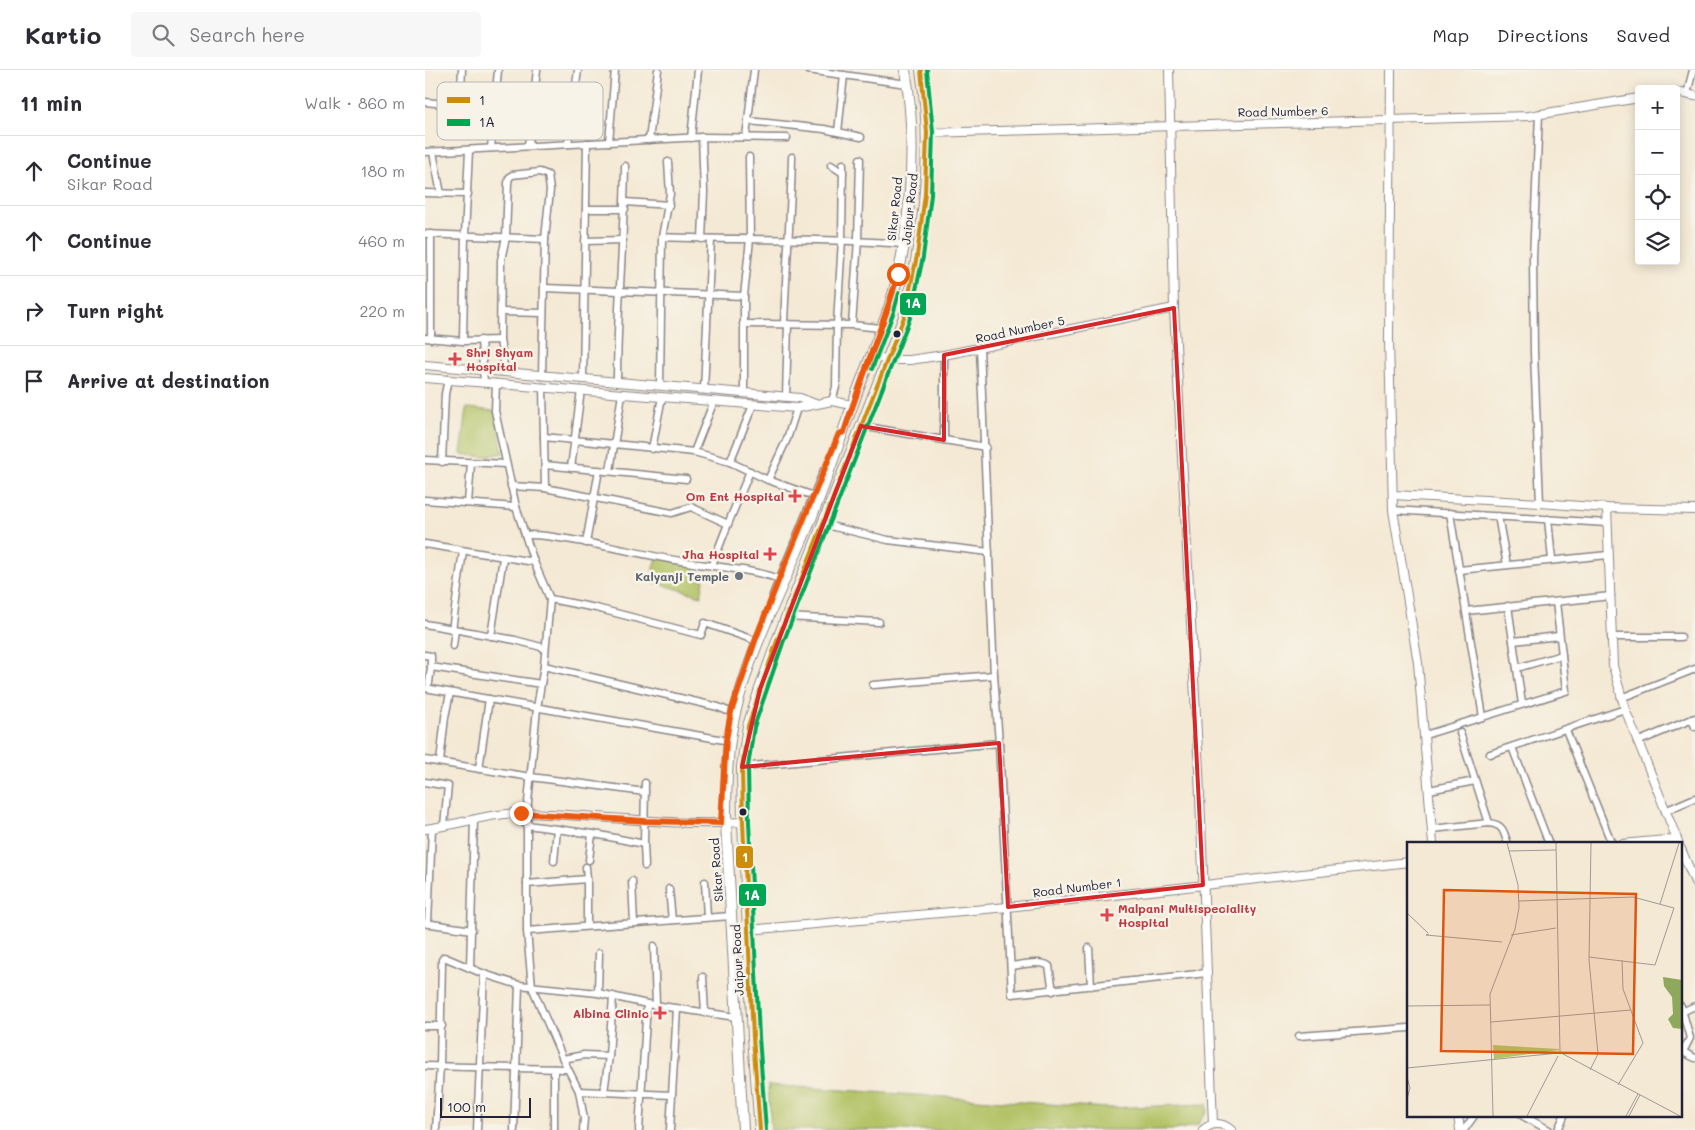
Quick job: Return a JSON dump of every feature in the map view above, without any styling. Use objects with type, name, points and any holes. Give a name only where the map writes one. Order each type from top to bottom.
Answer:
[{"type":"main road","name":"Sikar Road","points":[[741,1130],[723,823],[728,740],[733,713],[757,642],[781,580],[805,533],[816,497],[844,432],[852,404],[889,308],[898,274],[910,187],[910,120],[905,70]]},
{"type":"main road","name":"Jaipur Road","points":[[760,1130],[753,1037],[743,822],[743,767],[746,739],[752,713],[777,641],[904,317],[917,258],[924,205],[927,115],[921,70]]},
{"type":"street","points":[[609,142],[615,70]]},
{"type":"street","points":[[649,140],[657,70]]},
{"type":"street","points":[[691,138],[698,70]]},
{"type":"street","points":[[746,137],[754,70]]},
{"type":"street","points":[[812,70],[907,84]]},
{"type":"street","points":[[1169,70],[1174,308],[1213,1124]]},
{"type":"street","points":[[1391,70],[1389,339],[1393,510],[1418,663],[1433,842]]},
{"type":"street","points":[[1687,94],[1693,70]]},
{"type":"street","points":[[838,132],[844,75]]},
{"type":"street","points":[[1680,93],[1695,96]]},
{"type":"street","name":"Road Number 6","points":[[927,133],[1539,114],[1635,99]]},
{"type":"street","points":[[1539,114],[1533,259],[1534,353],[1540,503]]},
{"type":"street","points":[[748,121],[784,124],[861,137]]},
{"type":"street","points":[[702,137],[704,192],[702,239]]},
{"type":"street","points":[[441,194],[427,151],[702,137],[787,138]]},
{"type":"street","points":[[491,148],[492,140]]},
{"type":"street","points":[[528,146],[529,140]]},
{"type":"street","points":[[568,144],[569,140]]},
{"type":"street","points":[[571,468],[583,379],[587,143]]},
{"type":"street","points":[[463,341],[469,150]]},
{"type":"street","points":[[744,404],[744,296],[750,239],[749,157]]},
{"type":"street","points":[[786,397],[787,240],[792,190],[792,157]]},
{"type":"street","points":[[852,325],[858,240],[860,159]]},
{"type":"street","points":[[652,449],[662,397],[662,237],[669,205],[669,162]]},
{"type":"street","points":[[832,402],[836,387],[843,164]]},
{"type":"street","points":[[831,165],[843,173]]},
{"type":"street","points":[[617,382],[625,166]]},
{"type":"street","points":[[505,372],[500,340],[501,260],[506,238],[509,178],[512,175],[541,172],[549,178],[550,190],[545,238],[542,376]]},
{"type":"street","points":[[425,194],[468,194]]},
{"type":"street","points":[[586,209],[669,205]]},
{"type":"street","points":[[500,340],[463,341],[428,338],[428,234],[545,238]]},
{"type":"street","points":[[662,237],[858,240],[903,244]]},
{"type":"street","points":[[703,390],[711,239]]},
{"type":"street","points":[[585,240],[623,240]]},
{"type":"street","points":[[544,288],[744,296]]},
{"type":"street","name":"Road Number 5","points":[[871,354],[887,360],[910,360],[944,355],[1174,308]]},
{"type":"street","points":[[501,312],[543,313]]},
{"type":"street","points":[[743,324],[837,324],[881,328]]},
{"type":"street","points":[[481,340],[484,382]]},
{"type":"street","points":[[981,348],[994,675],[1013,994],[1207,973]]},
{"type":"street","points":[[944,355],[944,440]]},
{"type":"street","points":[[425,365],[800,398],[815,404]]},
{"type":"street","points":[[425,378],[797,408],[832,402],[852,404]]},
{"type":"street","points":[[442,462],[445,394],[449,379]]},
{"type":"street","points":[[496,383],[495,411],[516,507],[534,562],[550,599],[527,813],[527,931],[532,987],[567,1069],[579,1091],[584,1119],[583,1130]]},
{"type":"street","points":[[543,387],[545,488]]},
{"type":"street","points":[[610,472],[622,394]]},
{"type":"street","points":[[694,452],[714,401]]},
{"type":"street","points":[[730,462],[753,404]]},
{"type":"street","points":[[768,480],[787,440],[797,408]]},
{"type":"street","points":[[861,426],[985,446]]},
{"type":"street","points":[[545,437],[694,452],[730,462],[768,480],[816,497]]},
{"type":"street","points":[[425,460],[506,464]]},
{"type":"street","points":[[468,503],[471,463]]},
{"type":"street","points":[[545,465],[686,479]]},
{"type":"street","points":[[586,542],[599,470]]},
{"type":"street","points":[[712,565],[750,471]]},
{"type":"street","points":[[511,486],[545,488],[672,513],[691,507],[728,524]]},
{"type":"street","points":[[1393,496],[1607,508],[1695,510]]},
{"type":"street","points":[[425,500],[516,507]]},
{"type":"street","points":[[1607,508],[1613,666],[1621,698],[1637,742],[1678,841],[1659,842]]},
{"type":"street","points":[[1393,510],[1607,523]]},
{"type":"street","points":[[1450,513],[1483,717]]},
{"type":"street","points":[[1498,516],[1507,565]]},
{"type":"street","points":[[1548,519],[1553,560]]},
{"type":"street","points":[[822,524],[888,540],[989,552]]},
{"type":"street","points":[[525,535],[539,534],[586,542],[712,565],[781,580]]},
{"type":"street","points":[[425,546],[534,562]]},
{"type":"street","points":[[453,646],[453,630],[463,551]]},
{"type":"street","points":[[1459,570],[1608,555]]},
{"type":"street","points":[[491,636],[503,558]]},
{"type":"street","points":[[1466,611],[1611,596]]},
{"type":"street","points":[[550,599],[701,635],[705,623],[757,642]]},
{"type":"street","points":[[1425,735],[1565,690],[1555,602]]},
{"type":"street","points":[[1508,606],[1523,704]]},
{"type":"street","points":[[787,617],[879,622]]},
{"type":"street","points":[[425,624],[545,648]]},
{"type":"street","points":[[1513,641],[1559,636]]},
{"type":"street","points":[[1611,637],[1681,637]]},
{"type":"street","points":[[425,655],[431,656],[427,686],[450,693],[728,740]]},
{"type":"street","points":[[1517,668],[1562,655]]},
{"type":"street","points":[[431,666],[541,684]]},
{"type":"street","points":[[544,666],[709,705],[733,713]]},
{"type":"street","points":[[1621,698],[1695,669]]},
{"type":"street","points":[[873,685],[994,675]]},
{"type":"street","points":[[440,762],[445,716],[450,693]]},
{"type":"street","points":[[479,769],[489,699]]},
{"type":"street","points":[[1490,754],[1625,709]]},
{"type":"street","points":[[1637,742],[1693,718],[1695,727]]},
{"type":"street","points":[[1566,730],[1611,842]]},
{"type":"street","points":[[1460,733],[1489,823]]},
{"type":"street","points":[[743,767],[999,743]]},
{"type":"street","points":[[1512,747],[1548,842]]},
{"type":"street","points":[[425,760],[531,777],[645,792]]},
{"type":"street","points":[[1429,790],[1475,781]]},
{"type":"street","points":[[425,782],[448,786],[444,825]]},
{"type":"street","points":[[645,783],[645,866]]},
{"type":"street","points":[[1665,811],[1695,798]]},
{"type":"street","points":[[472,930],[426,924],[429,828],[497,814],[527,813],[645,821],[743,822]]},
{"type":"street","points":[[471,968],[474,819]]},
{"type":"street","points":[[1432,829],[1489,823],[1496,824],[1502,827],[1507,842]]},
{"type":"street","points":[[527,825],[592,834],[644,844]]},
{"type":"street","points":[[554,861],[557,829]]},
{"type":"street","points":[[589,860],[592,834]]},
{"type":"street","points":[[1683,854],[1695,882]]},
{"type":"street","name":"Road Number 1","points":[[748,930],[1008,907],[1407,862]]},
{"type":"street","points":[[586,866],[587,926]]},
{"type":"street","points":[[527,884],[587,879]]},
{"type":"street","points":[[632,881],[634,923]]},
{"type":"street","points":[[705,882],[707,918]]},
{"type":"street","points":[[669,889],[672,920]]},
{"type":"street","points":[[527,931],[729,916]]},
{"type":"street","points":[[654,946],[656,1005]]},
{"type":"street","points":[[1089,948],[1091,986]]},
{"type":"street","points":[[599,953],[599,993]]},
{"type":"street","points":[[436,1130],[440,1066],[442,960],[444,957],[484,974],[519,985],[599,993],[647,1004],[734,1017]]},
{"type":"street","points":[[1011,966],[1047,964],[1053,990]]},
{"type":"street","points":[[477,1130],[484,974]]},
{"type":"street","points":[[703,977],[705,1013]]},
{"type":"street","points":[[514,1130],[519,985]]},
{"type":"street","points":[[604,1092],[609,1056],[613,996]]},
{"type":"street","points":[[639,1130],[647,1004]]},
{"type":"street","points":[[670,1130],[677,1008]]},
{"type":"street","points":[[1683,1012],[1690,1038],[1683,1049]]},
{"type":"street","points":[[425,1026],[441,1026]]},
{"type":"street","points":[[1299,1036],[1407,1028]]},
{"type":"street","points":[[1683,1052],[1695,1058]]},
{"type":"street","points":[[563,1059],[584,1055],[609,1056]]},
{"type":"street","points":[[425,1066],[567,1069]]},
{"type":"street","points":[[554,1068],[554,1130]]},
{"type":"street","points":[[579,1091],[672,1095]]},
{"type":"street","points":[[1464,1130],[1473,1118]]},
{"type":"street","points":[[1527,1118],[1549,1130]]},
{"type":"street","points":[[1558,1130],[1563,1118]]},
{"type":"street","points":[[1203,1130],[1213,1124],[1225,1125],[1231,1130]]},
{"type":"highlighted area","points":[[1174,308],[1203,885],[1008,907],[999,743],[742,767],[760,689],[861,426],[944,440],[944,355]]},
{"type":"green space","points":[[467,408],[495,411],[503,453],[483,457],[461,454]]},
{"type":"green space","points":[[657,558],[699,564],[697,578],[704,580],[701,596],[650,581]]},
{"type":"green space","points":[[768,1085],[1108,1108],[1207,1104],[1207,1111],[1198,1125],[1175,1130],[771,1130]]},
{"type":"transit line","name":"1","points":[[760,1130],[753,1037],[743,822],[742,767],[748,726],[777,641],[904,317],[917,256],[925,194],[927,132],[921,70]]},
{"type":"transit line","name":"1A","points":[[766,1130],[759,1037],[749,822],[748,767],[754,727],[783,643],[910,318],[923,257],[931,195],[933,132],[927,70]]},
{"type":"transit line","name":"1","points":[[866,367],[893,291]]},
{"type":"transit line","name":"1A","points":[[872,369],[899,293]]},
{"type":"place","name":"Shri Shyam Hospital","points":[[455,359]]},
{"type":"place","name":"Om Ent Hospital","points":[[795,496]]},
{"type":"place","name":"Jha Hospital","points":[[770,554]]},
{"type":"place","name":"Kalyanji Temple","points":[[739,576]]},
{"type":"place","name":"Malpani Multispeciality Hospital","points":[[1107,915]]},
{"type":"place","name":"Albina Clinic","points":[[660,1013]]},
{"type":"route","points":[[521,813],[645,821],[721,823],[726,740],[731,712],[741,680],[779,579],[839,434],[844,432],[852,404],[889,308],[898,274]]}]
